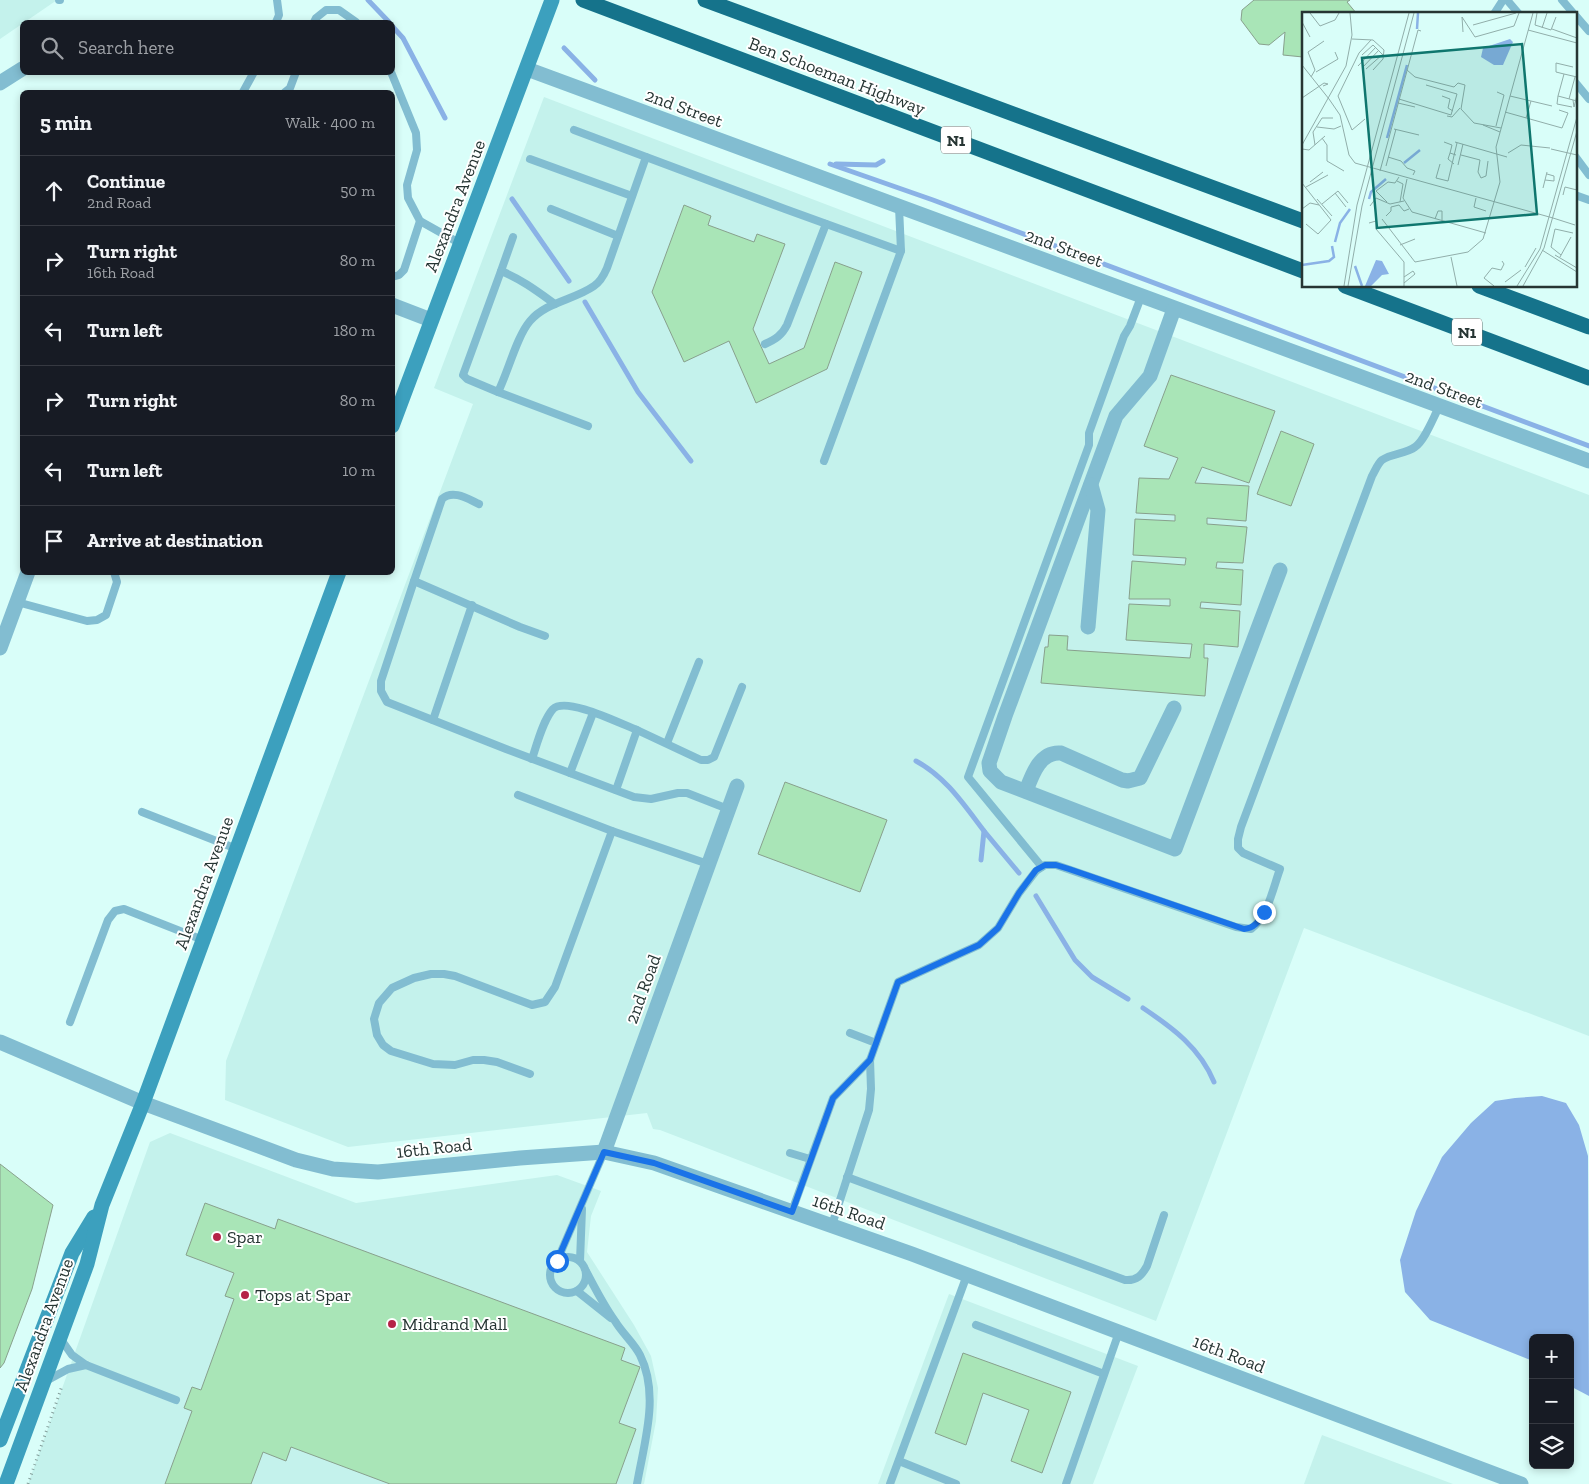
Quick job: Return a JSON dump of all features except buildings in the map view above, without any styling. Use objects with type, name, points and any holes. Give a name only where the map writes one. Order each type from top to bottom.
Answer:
[{"type":"highway","name":"Ben Schoeman Highway","points":[[583,0],[1302,270]]},
{"type":"highway","name":"Ben Schoeman Highway","points":[[704,0],[1302,221]]},
{"type":"highway","name":"N1","points":[[1349,288],[1589,378]]},
{"type":"highway","points":[[1484,288],[1589,327]]},
{"type":"main road","name":"Alexandra Avenue","points":[[395,418],[552,0]]},
{"type":"main road","name":"Alexandra Avenue","points":[[6,1484],[87,1264],[102,1205],[143,1103],[338,575]]},
{"type":"main road","name":"Alexandra Avenue","points":[[1,1437],[72,1252],[102,1205]]},
{"type":"street","name":"2nd Street","points":[[527,69],[1589,461]]},
{"type":"street","points":[[0,84],[20,70]]},
{"type":"street","points":[[395,306],[432,320]]},
{"type":"street","points":[[1174,309],[1150,376],[1116,416],[1005,716],[989,763],[990,771],[1000,782],[1175,849],[1280,570]]},
{"type":"street","points":[[1088,627],[1098,510],[1091,485]]},
{"type":"street","points":[[0,648],[27,575]]},
{"type":"street","points":[[1026,792],[1032,772],[1047,756],[1054,752],[1061,753],[1122,780],[1128,781],[1140,778],[1174,708]]},
{"type":"street","name":"2nd Road","points":[[604,1152],[737,786]]},
{"type":"street","name":"16th Road","points":[[0,1042],[143,1103],[296,1160],[333,1169],[378,1172],[604,1152],[654,1163],[967,1274],[1521,1484]]},
{"type":"lane","points":[[277,0],[279,15],[277,20]]},
{"type":"lane","points":[[1495,12],[1503,0]]},
{"type":"lane","points":[[1507,0],[1516,12]]},
{"type":"lane","points":[[1562,0],[1573,12]]},
{"type":"lane","points":[[315,20],[326,10],[339,10],[354,20]]},
{"type":"lane","points":[[1576,15],[1589,31]]},
{"type":"lane","points":[[244,90],[252,75]]},
{"type":"lane","points":[[288,90],[295,75]]},
{"type":"lane","points":[[392,75],[416,133],[417,150],[407,184],[408,198],[420,221],[461,244]]},
{"type":"lane","points":[[1576,83],[1589,99]]},
{"type":"lane","points":[[574,130],[901,251]]},
{"type":"lane","points":[[498,392],[529,321],[555,304],[594,286],[602,278],[646,157]]},
{"type":"lane","points":[[1576,157],[1589,175]]},
{"type":"lane","points":[[530,159],[632,196]]},
{"type":"lane","points":[[1576,195],[1589,200]]},
{"type":"lane","points":[[824,461],[901,251],[899,207]]},
{"type":"lane","points":[[551,209],[618,236]]},
{"type":"lane","points":[[395,276],[404,270],[420,221]]},
{"type":"lane","points":[[765,344],[775,339],[783,332],[787,325],[826,224]]},
{"type":"lane","points":[[512,237],[463,374],[467,379],[498,392],[588,426]]},
{"type":"lane","points":[[501,271],[526,283],[555,304]]},
{"type":"lane","points":[[1042,867],[968,777],[1089,446],[1089,433],[1124,336],[1130,326],[1141,297]]},
{"type":"lane","points":[[832,1226],[869,1110],[872,1089],[870,1060],[898,982],[979,945],[998,928],[1019,893],[1036,870],[1045,865],[1056,865],[1236,927],[1251,929],[1256,925],[1264,912],[1280,869],[1243,853],[1238,848],[1241,827],[1372,476],[1382,460],[1416,447],[1424,438],[1439,407]]},
{"type":"lane","points":[[479,504],[454,494],[447,495],[442,499],[381,681],[381,691],[387,702],[634,797],[651,800],[678,793],[687,793],[728,809]]},
{"type":"lane","points":[[17,602],[87,621],[97,620],[106,615],[118,582],[115,575]]},
{"type":"lane","points":[[414,581],[545,636]]},
{"type":"lane","points":[[433,720],[472,605]]},
{"type":"lane","points":[[667,743],[699,662]]},
{"type":"lane","points":[[532,758],[548,716],[559,706],[572,706],[636,730],[701,760],[708,760],[714,757],[742,687]]},
{"type":"lane","points":[[570,773],[593,713]]},
{"type":"lane","points":[[616,790],[636,730]]},
{"type":"lane","points":[[518,795],[612,831],[708,864]]},
{"type":"lane","points":[[142,812],[237,849]]},
{"type":"lane","points":[[530,1074],[496,1062],[484,1060],[473,1060],[455,1065],[433,1064],[391,1051],[383,1045],[377,1036],[374,1019],[379,1003],[392,988],[414,978],[431,974],[455,976],[532,1005],[545,1002],[555,988],[612,831]]},
{"type":"lane","points":[[70,1022],[108,920],[115,912],[124,910],[203,940]]},
{"type":"lane","points":[[850,1034],[876,1043]]},
{"type":"lane","points":[[792,1212],[833,1098],[870,1060]]},
{"type":"lane","name":"2nd Road","points":[[557,1261],[604,1152]]},
{"type":"lane","points":[[790,1153],[810,1160]]},
{"type":"lane","points":[[847,1177],[1131,1281],[1136,1280],[1147,1266],[1164,1215]]},
{"type":"lane","name":"2nd Road","points":[[580,1261],[582,1204]]},
{"type":"lane","points":[[586,1271],[585,1282],[577,1291],[572,1293],[561,1292],[552,1283],[550,1277],[550,1271],[557,1261],[562,1258],[569,1256],[580,1261],[586,1271],[614,1321],[640,1354],[647,1376],[650,1396],[648,1421],[636,1484]]},
{"type":"lane","points":[[890,1484],[967,1274]]},
{"type":"lane","points":[[577,1291],[614,1321]]},
{"type":"lane","points":[[976,1325],[1104,1374]]},
{"type":"lane","points":[[1066,1484],[1120,1332]]},
{"type":"lane","points":[[60,1338],[72,1355],[86,1365],[176,1400]]},
{"type":"lane","points":[[44,1382],[68,1369],[86,1365]]},
{"type":"lane","points":[[899,1461],[956,1484]]},
{"type":"path","points":[[28,1484],[68,1369]]},
{"type":"shaded area","points":[[0,0],[57,0],[28,20],[20,20],[20,25],[0,39]]},
{"type":"shaded area","points":[[544,97],[1589,495],[1589,1036],[1304,928],[1156,1321],[660,1130],[653,1129],[647,1113],[348,1147],[225,1100],[226,1061],[473,404],[434,388]]},
{"type":"shaded area","points":[[170,1133],[356,1203],[557,1175],[601,1191],[591,1216],[587,1252],[634,1325],[651,1356],[658,1388],[656,1421],[644,1484],[28,1484],[150,1142]]},
{"type":"shaded area","points":[[949,1294],[1138,1366],[1093,1484],[878,1484]]},
{"type":"shaded area","points":[[1322,1435],[1453,1484],[1304,1484]]},
{"type":"water","points":[[1542,1096],[1566,1103],[1579,1125],[1588,1156],[1589,1396],[1574,1388],[1574,1334],[1529,1334],[1529,1359],[1430,1320],[1405,1292],[1400,1260],[1416,1211],[1442,1157],[1471,1123],[1495,1101]]},
{"type":"waterway","points":[[368,0],[387,20]]},
{"type":"waterway","points":[[395,29],[403,38],[445,118]]},
{"type":"waterway","points":[[564,48],[595,80]]},
{"type":"waterway","points":[[836,164],[876,165],[883,161]]},
{"type":"waterway","points":[[830,164],[933,200],[1589,446]]},
{"type":"waterway","points":[[512,199],[569,281]]},
{"type":"waterway","points":[[585,302],[638,392],[691,461]]},
{"type":"waterway","points":[[916,761],[945,783],[984,831],[981,860]]},
{"type":"waterway","points":[[984,831],[1019,873]]},
{"type":"waterway","points":[[1036,896],[1075,960],[1092,977],[1128,999]]},
{"type":"waterway","points":[[1143,1008],[1175,1031],[1193,1049],[1214,1082]]},
{"type":"place","name":"Spar","points":[[217,1237]]},
{"type":"place","name":"Tops at Spar","points":[[245,1295]]},
{"type":"place","name":"Midrand Mall","points":[[392,1324]]},
{"type":"route","points":[[557,1261],[604,1152],[654,1163],[792,1212],[833,1098],[870,1060],[898,982],[979,945],[998,928],[1019,893],[1036,870],[1045,865],[1056,865],[1069,869],[1244,929],[1251,929],[1256,925],[1264,912]]}]
